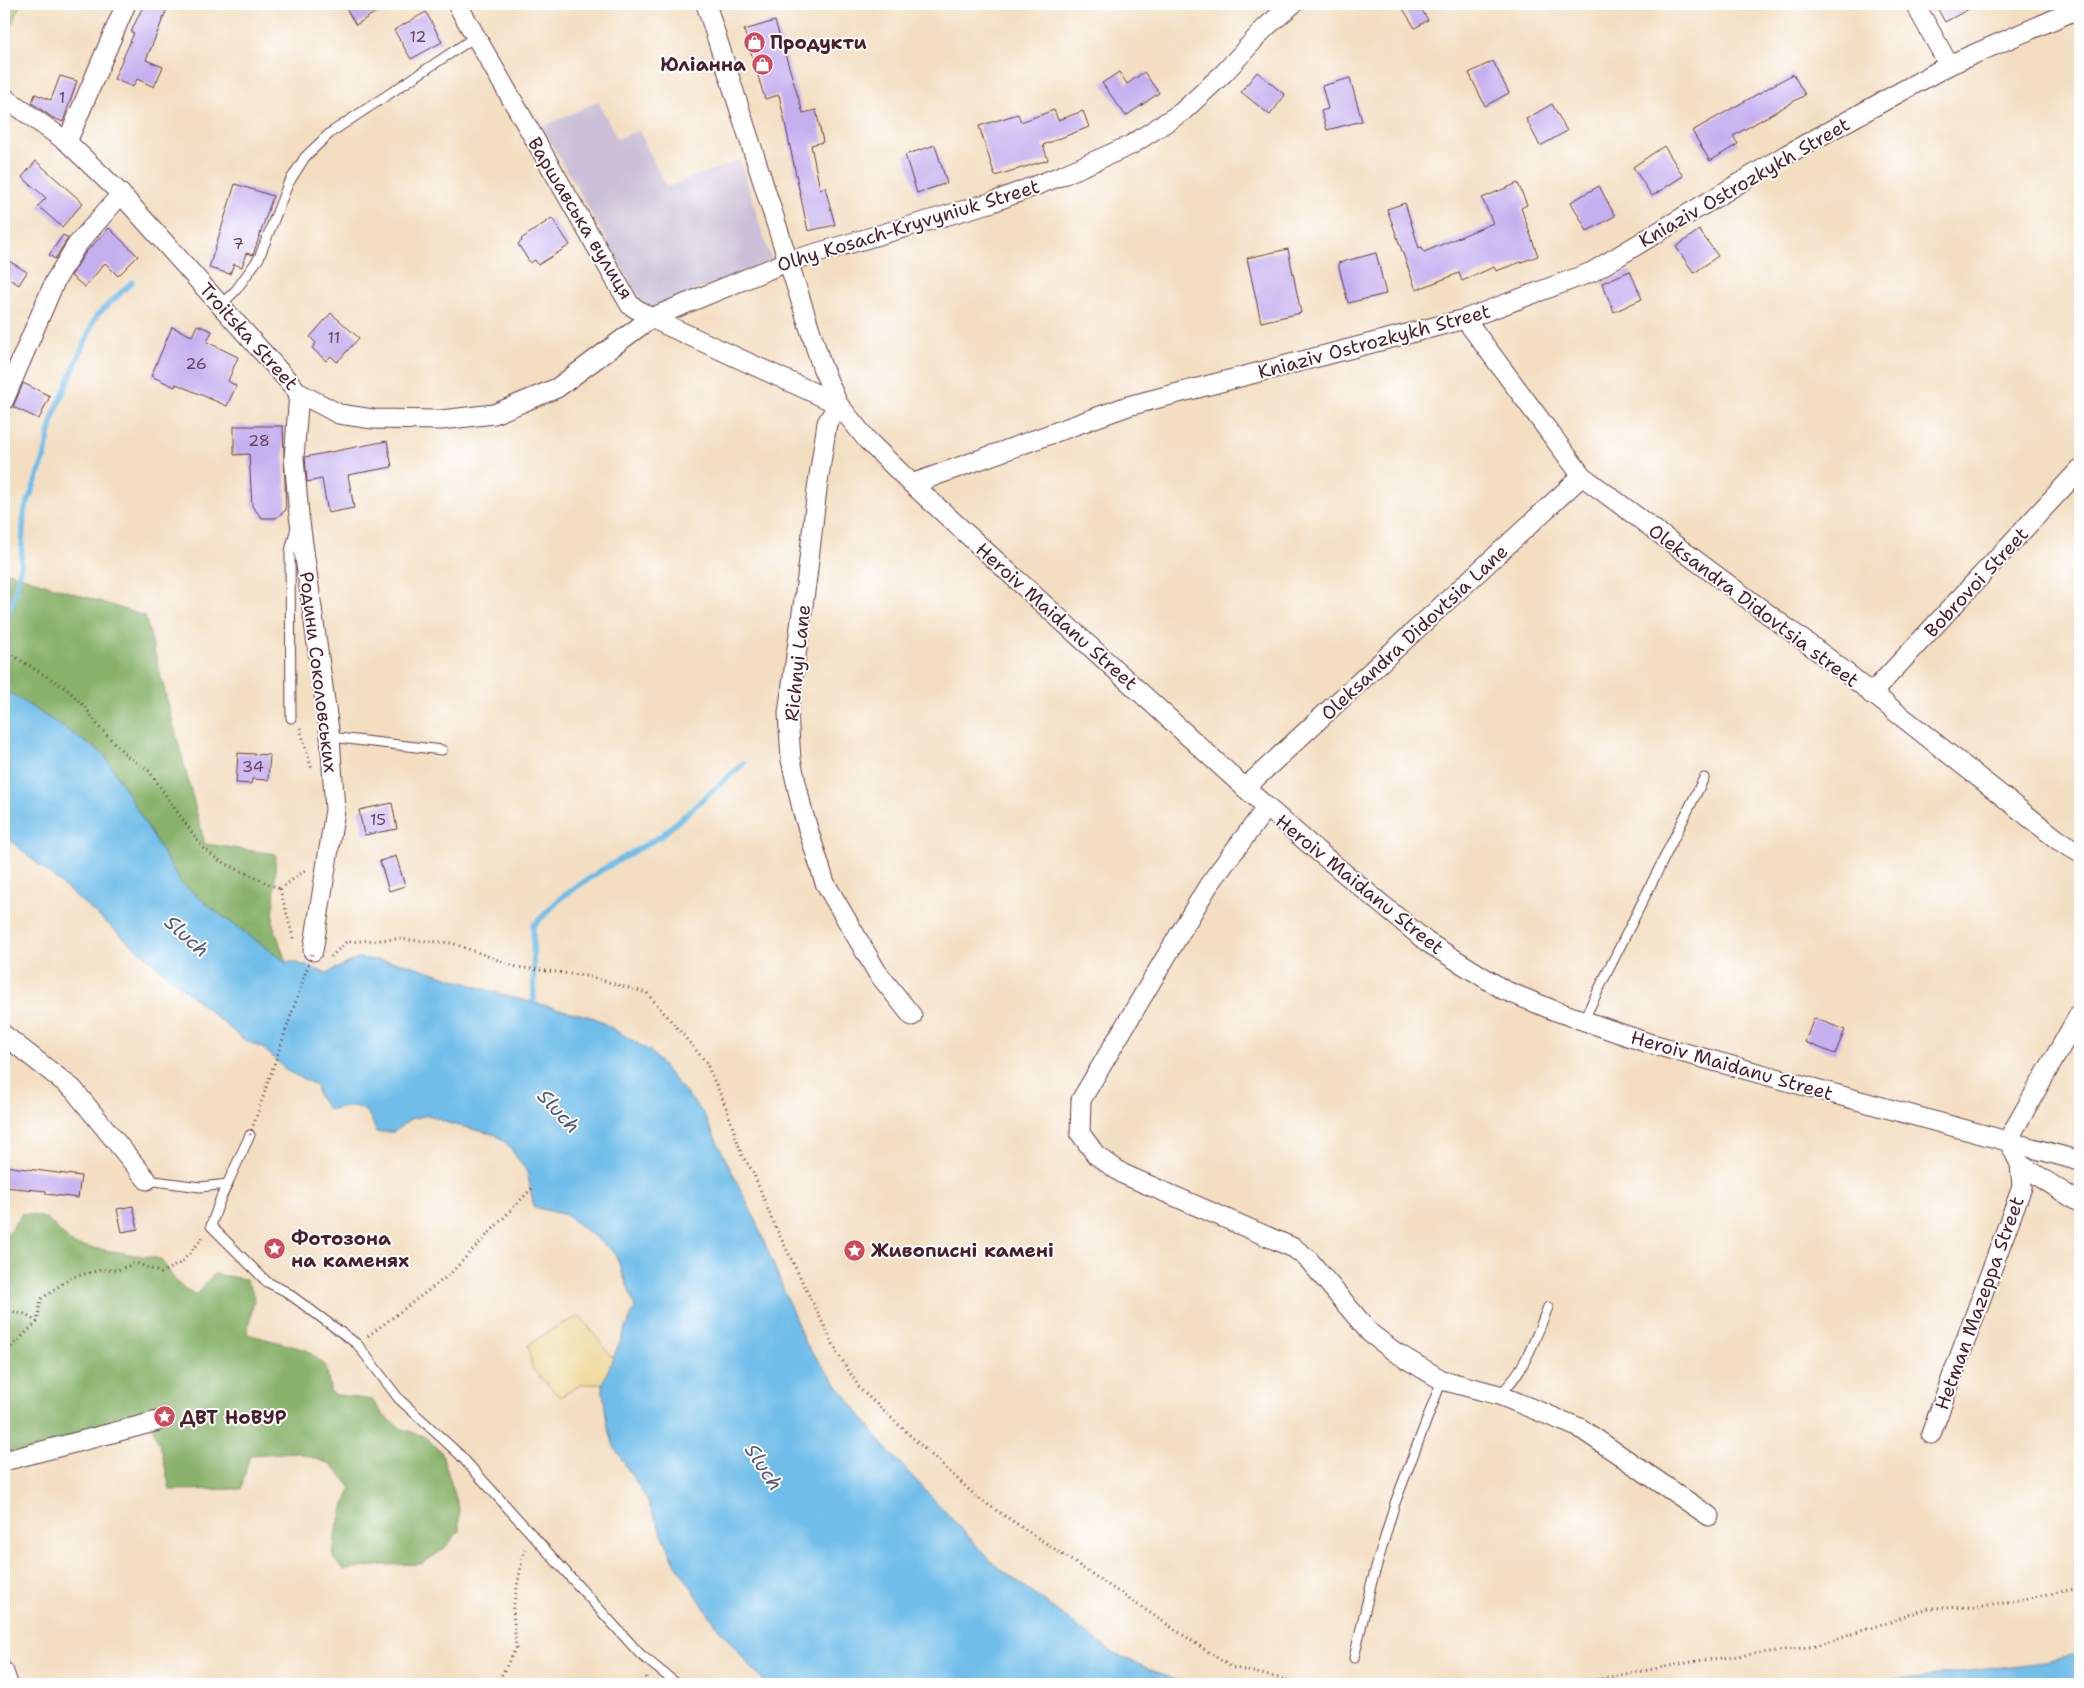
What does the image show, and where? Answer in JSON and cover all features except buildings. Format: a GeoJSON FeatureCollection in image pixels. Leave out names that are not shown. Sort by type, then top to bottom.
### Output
{"type":"FeatureCollection","features":[{"type":"Feature","properties":{"kind":"street"},"geometry":{"type":"LineString","coordinates":[[67,142],[126,4]]}},
{"type":"Feature","properties":{"kind":"street","name":"Варшавська вулиця"},"geometry":{"type":"LineString","coordinates":[[457,4],[630,305],[651,318],[838,404]]}},
{"type":"Feature","properties":{"kind":"street","name":"Heroiv Maidanu Street"},"geometry":{"type":"LineString","coordinates":[[706,4],[822,366],[838,404],[868,441],[912,484],[1245,788],[1427,942],[1504,990],[1583,1021],[1648,1043],[2080,1161]]}},
{"type":"Feature","properties":{"kind":"street","name":"Olhy Kosach-Kryvyniuk Street"},"geometry":{"type":"LineString","coordinates":[[651,318],[789,261],[993,202],[1063,175],[1131,145],[1182,112],[1224,73],[1266,27],[1293,4]]}},
{"type":"Feature","properties":{"kind":"street"},"geometry":{"type":"LineString","coordinates":[[1915,4],[1949,65]]}},
{"type":"Feature","properties":{"kind":"street","name":"Kniaziv Ostrozkykh Street"},"geometry":{"type":"LineString","coordinates":[[912,484],[1128,406],[1465,319],[1592,272],[1786,155],[1949,65],[2080,8]]}},
{"type":"Feature","properties":{"kind":"street","name":"Troitska Street"},"geometry":{"type":"LineString","coordinates":[[4,97],[67,142],[121,194],[299,393],[339,414],[373,419],[441,420],[494,414],[557,388],[651,318]]}},
{"type":"Feature","properties":{"kind":"street"},"geometry":{"type":"LineString","coordinates":[[4,400],[55,282],[76,246],[121,194]]}},
{"type":"Feature","properties":{"kind":"street","name":"Oleksandra Didovtsia street"},"geometry":{"type":"LineString","coordinates":[[1465,319],[1582,476],[1830,660],[2058,840],[2080,853]]}},
{"type":"Feature","properties":{"kind":"street","name":"Родини Соколовських"},"geometry":{"type":"LineString","coordinates":[[299,393],[294,458],[299,515],[330,737],[335,810],[313,955]]}},
{"type":"Feature","properties":{"kind":"street","name":"Richnyi Lane"},"geometry":{"type":"LineString","coordinates":[[838,404],[827,423],[816,489],[807,578],[788,713],[791,760],[803,813],[824,882],[877,972],[912,1016]]}},
{"type":"Feature","properties":{"kind":"street","name":"Bobrovoi Street"},"geometry":{"type":"LineString","coordinates":[[1871,694],[2080,469]]}},
{"type":"Feature","properties":{"kind":"street","name":"Oleksandra Didovtsia Lane"},"geometry":{"type":"LineString","coordinates":[[1245,788],[1582,476]]}},
{"type":"Feature","properties":{"kind":"street"},"geometry":{"type":"LineString","coordinates":[[1267,807],[1208,886],[1081,1100],[1080,1133],[1096,1155],[1123,1174],[1294,1248],[1308,1259],[1370,1333],[1394,1352],[1442,1380],[1499,1395],[1580,1428],[1709,1516]]}},
{"type":"Feature","properties":{"kind":"street"},"geometry":{"type":"LineString","coordinates":[[2008,1140],[2080,1013]]}},
{"type":"Feature","properties":{"kind":"street"},"geometry":{"type":"LineString","coordinates":[[4,1035],[73,1088],[147,1180]]}},
{"type":"Feature","properties":{"kind":"street","name":"Hetman Mazeppa Street"},"geometry":{"type":"LineString","coordinates":[[1931,1434],[2022,1187],[2020,1164],[2008,1140]]}},
{"type":"Feature","properties":{"kind":"street"},"geometry":{"type":"LineString","coordinates":[[2020,1164],[2080,1203]]}},
{"type":"Feature","properties":{"kind":"street"},"geometry":{"type":"LineString","coordinates":[[4,1461],[158,1421]]}},
{"type":"Feature","properties":{"kind":"street"},"geometry":{"type":"LineString","coordinates":[[4,1672],[8,1684]]}},
{"type":"Feature","properties":{"kind":"lane"},"geometry":{"type":"LineString","coordinates":[[222,305],[236,290],[259,258],[288,184],[305,157],[330,133],[475,37]]}},
{"type":"Feature","properties":{"kind":"lane"},"geometry":{"type":"LineString","coordinates":[[291,718],[290,551],[299,515]]}},
{"type":"Feature","properties":{"kind":"lane"},"geometry":{"type":"LineString","coordinates":[[330,737],[442,750]]}},
{"type":"Feature","properties":{"kind":"lane"},"geometry":{"type":"LineString","coordinates":[[1583,1021],[1704,778]]}},
{"type":"Feature","properties":{"kind":"lane"},"geometry":{"type":"LineString","coordinates":[[250,1135],[211,1226],[267,1282],[285,1291],[357,1344],[399,1399],[459,1454],[640,1654],[677,1684]]}},
{"type":"Feature","properties":{"kind":"lane"},"geometry":{"type":"LineString","coordinates":[[147,1180],[200,1187],[228,1184]]}},
{"type":"Feature","properties":{"kind":"lane"},"geometry":{"type":"LineString","coordinates":[[1499,1395],[1509,1386],[1528,1353],[1548,1307]]}},
{"type":"Feature","properties":{"kind":"lane"},"geometry":{"type":"LineString","coordinates":[[1354,1658],[1370,1585],[1395,1503],[1442,1380]]}},
{"type":"Feature","properties":{"kind":"path"},"geometry":{"type":"LineString","coordinates":[[4,650],[67,689],[85,707],[99,727],[128,757],[149,771],[202,847],[220,861],[280,889],[313,955],[250,1135]]}},
{"type":"Feature","properties":{"kind":"path"},"geometry":{"type":"LineString","coordinates":[[291,718],[299,726],[312,773]]}},
{"type":"Feature","properties":{"kind":"path"},"geometry":{"type":"LineString","coordinates":[[280,889],[302,870]]}},
{"type":"Feature","properties":{"kind":"path"},"geometry":{"type":"LineString","coordinates":[[313,955],[346,942],[396,939],[452,943],[517,967],[586,976],[647,993],[706,1062],[726,1107],[742,1155],[753,1172],[772,1220],[837,1352],[861,1390],[978,1498],[1231,1668],[1304,1684]]}},
{"type":"Feature","properties":{"kind":"path"},"geometry":{"type":"LineString","coordinates":[[357,1344],[449,1274],[534,1186]]}},
{"type":"Feature","properties":{"kind":"path"},"geometry":{"type":"LineString","coordinates":[[4,1354],[37,1322],[41,1299],[72,1277],[101,1270],[118,1270],[136,1263],[161,1273],[182,1262],[211,1226]]}},
{"type":"Feature","properties":{"kind":"path"},"geometry":{"type":"LineString","coordinates":[[4,1310],[24,1314],[37,1322]]}},
{"type":"Feature","properties":{"kind":"path"},"geometry":{"type":"LineString","coordinates":[[497,1684],[516,1648],[513,1608],[529,1531]]}},
{"type":"Feature","properties":{"kind":"path"},"geometry":{"type":"LineString","coordinates":[[1542,1684],[1582,1682],[1696,1661],[1817,1646],[1929,1608],[1984,1607],[2080,1588]]}},
{"type":"Feature","properties":{"kind":"shaded area"},"geometry":{"type":"Polygon","coordinates":[[[598,101],[617,139],[639,130],[666,187],[740,160],[771,260],[647,311],[542,127],[598,101]]]}},
{"type":"Feature","properties":{"kind":"green space"},"geometry":{"type":"Polygon","coordinates":[[[4,4],[20,4],[4,46],[4,4]]]}},
{"type":"Feature","properties":{"kind":"green space"},"geometry":{"type":"Polygon","coordinates":[[[4,571],[145,616],[205,844],[276,854],[273,924],[286,962],[215,911],[180,882],[104,754],[4,689],[4,571]]]}},
{"type":"Feature","properties":{"kind":"green space"},"geometry":{"type":"Polygon","coordinates":[[[22,1213],[46,1218],[74,1245],[161,1259],[177,1283],[195,1295],[214,1274],[245,1279],[255,1296],[247,1334],[307,1350],[326,1366],[331,1394],[372,1400],[384,1416],[402,1429],[424,1436],[441,1451],[459,1508],[459,1531],[443,1550],[421,1564],[384,1565],[344,1570],[333,1558],[336,1530],[351,1488],[331,1464],[296,1452],[250,1455],[241,1489],[170,1490],[162,1452],[147,1413],[4,1458],[4,1239],[22,1213]]]}},
{"type":"Feature","properties":{"kind":"sand"},"geometry":{"type":"Polygon","coordinates":[[[580,1316],[614,1360],[602,1384],[582,1384],[560,1397],[533,1370],[528,1345],[559,1325],[580,1316]]]}},
{"type":"Feature","properties":{"kind":"water","name":"Sluch"},"geometry":{"type":"Polygon","coordinates":[[[4,689],[104,754],[180,882],[215,911],[286,962],[295,962],[327,973],[358,958],[404,963],[503,995],[595,1018],[650,1051],[703,1113],[755,1219],[805,1343],[885,1447],[994,1564],[1113,1653],[1184,1684],[766,1684],[718,1628],[675,1563],[646,1498],[614,1447],[607,1423],[602,1384],[635,1307],[615,1253],[566,1215],[534,1207],[527,1172],[508,1145],[496,1135],[448,1123],[429,1115],[410,1119],[394,1132],[376,1132],[369,1116],[360,1108],[346,1106],[329,1110],[318,1096],[316,1085],[287,1071],[264,1049],[241,1038],[4,835],[4,689]]]}},
{"type":"Feature","properties":{"kind":"water"},"geometry":{"type":"Polygon","coordinates":[[[2080,1654],[2080,1684],[1861,1684],[2045,1662],[2080,1654]]]}},
{"type":"Feature","properties":{"kind":"waterway"},"geometry":{"type":"LineString","coordinates":[[4,624],[15,594],[21,564],[24,512],[44,459],[53,417],[96,316],[132,282]]}},
{"type":"Feature","properties":{"kind":"waterway"},"geometry":{"type":"LineString","coordinates":[[534,1009],[533,926],[562,897],[600,871],[661,836],[744,763]]}},
{"type":"Feature","properties":{"kind":"place","name":"Продукти"},"geometry":{"type":"Point","coordinates":[754,42]}},
{"type":"Feature","properties":{"kind":"place","name":"Юліанна"},"geometry":{"type":"Point","coordinates":[762,64]}},
{"type":"Feature","properties":{"kind":"place","name":"Фотозона на каменях"},"geometry":{"type":"Point","coordinates":[275,1249]}},
{"type":"Feature","properties":{"kind":"place","name":"Живописні камені"},"geometry":{"type":"Point","coordinates":[855,1250]}},
{"type":"Feature","properties":{"kind":"place","name":"ДВТ НоВУР"},"geometry":{"type":"Point","coordinates":[164,1417]}}]}
